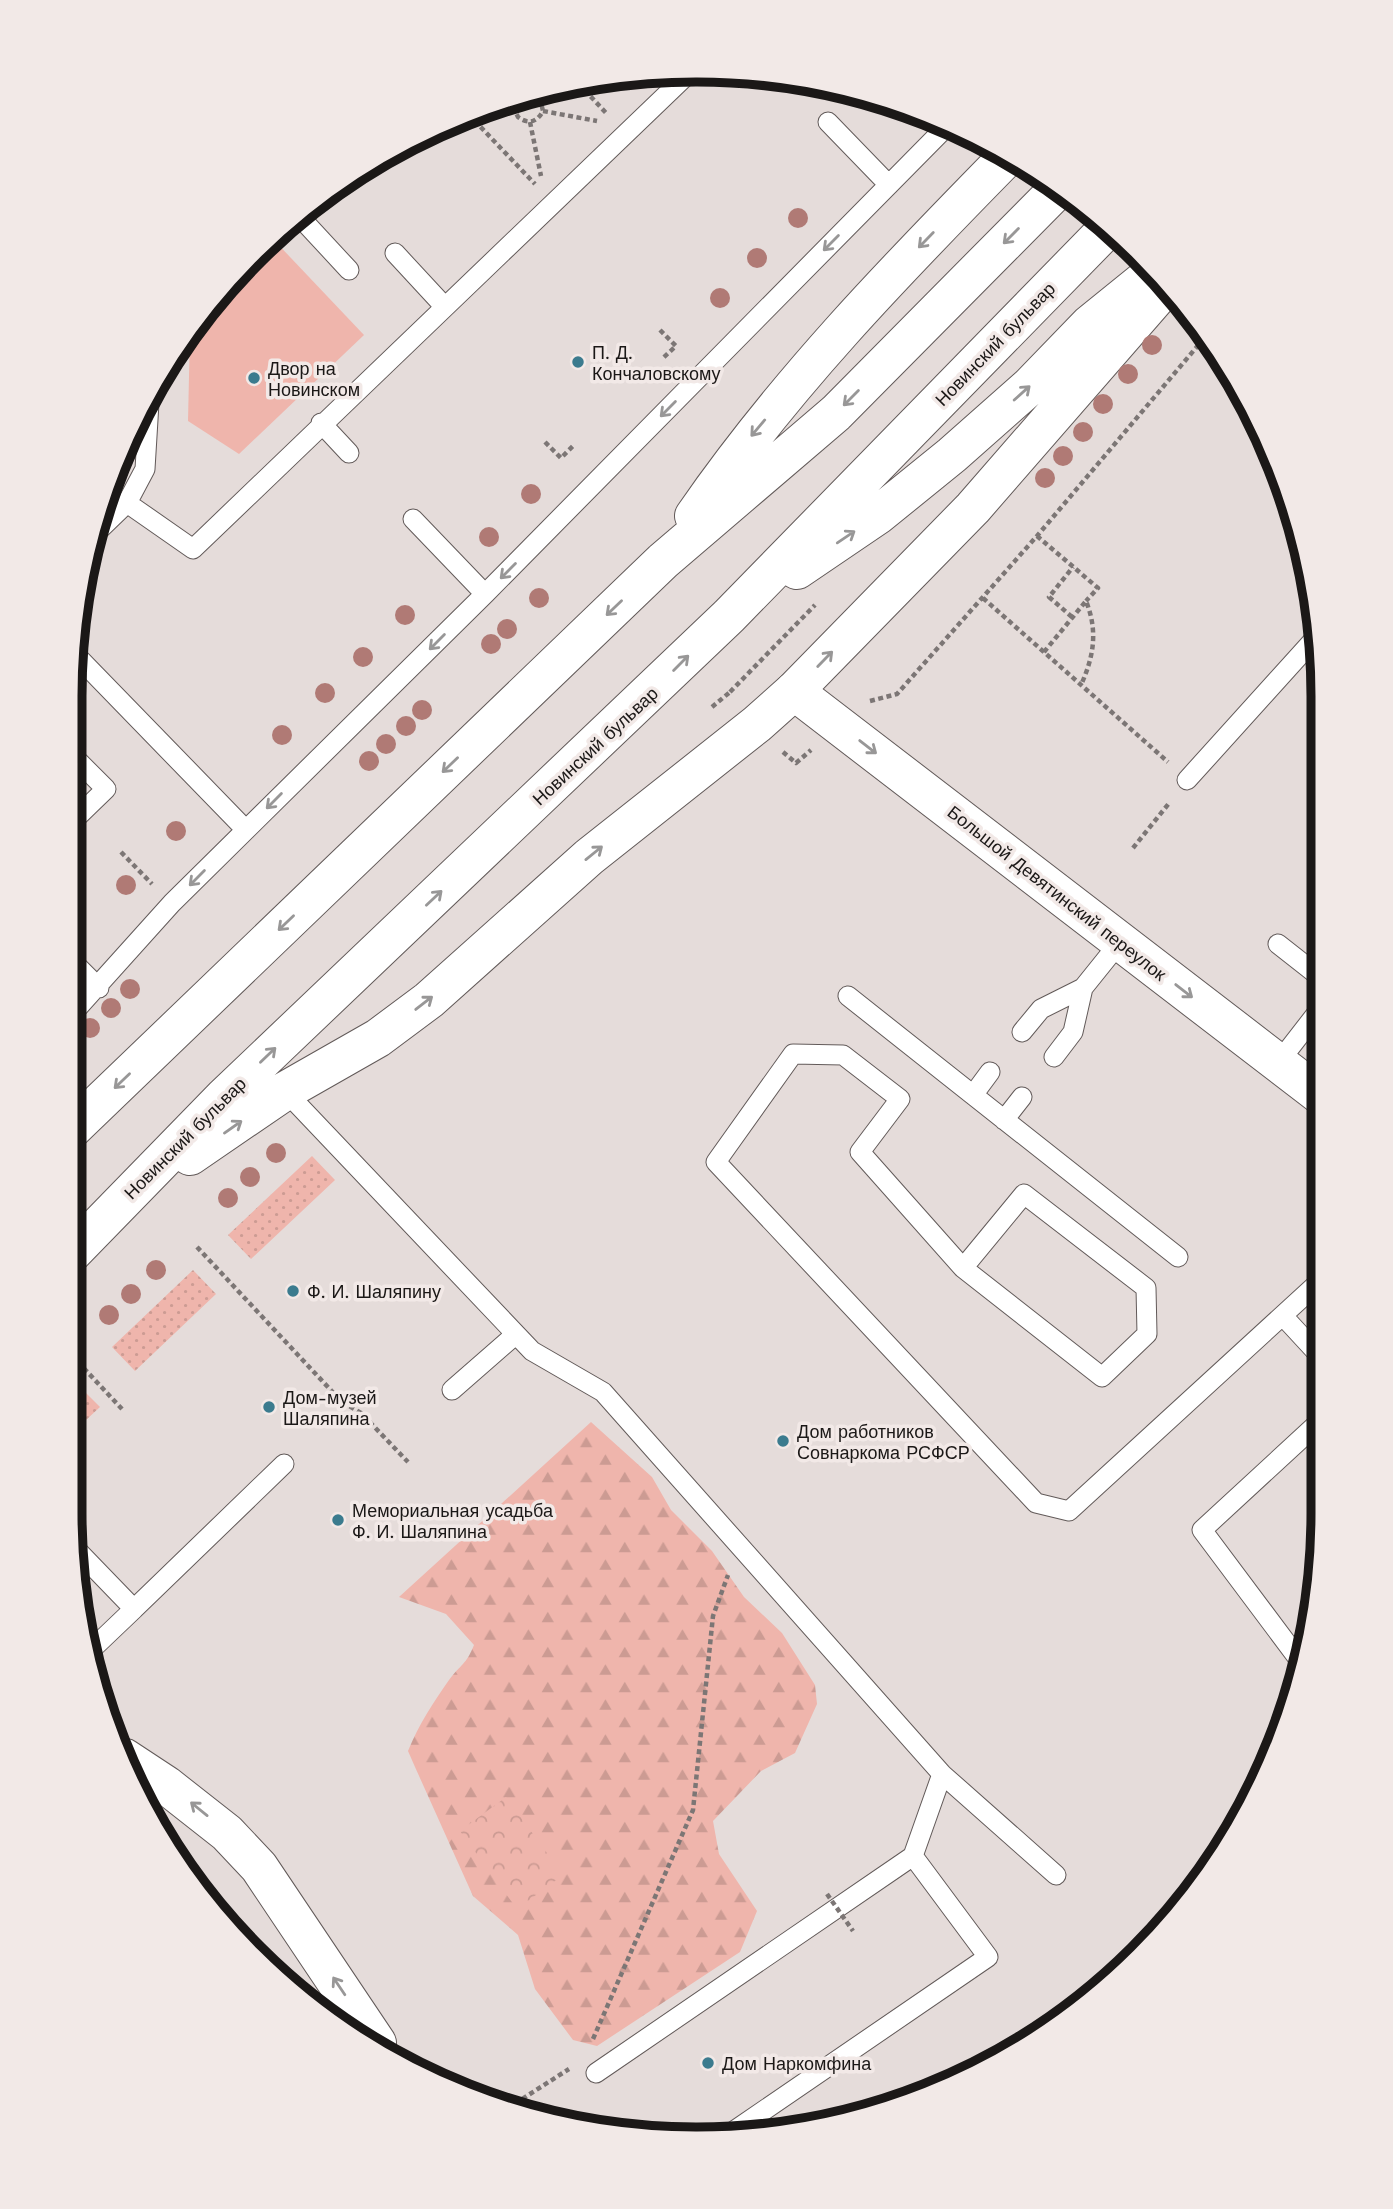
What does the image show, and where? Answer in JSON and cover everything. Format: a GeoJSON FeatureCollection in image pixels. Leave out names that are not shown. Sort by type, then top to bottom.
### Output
{"type":"FeatureCollection","features":[{"type":"Feature","properties":{"kind":"main road"},"geometry":{"type":"LineString","coordinates":[[663,561],[741,447],[865,303],[1001,163]]}},
{"type":"Feature","properties":{"kind":"main road"},"geometry":{"type":"LineString","coordinates":[[82,1119],[663,561],[836,413],[1051,196]]}},
{"type":"Feature","properties":{"kind":"main road","name":"Новинский бульвар"},"geometry":{"type":"LineString","coordinates":[[82,1243],[224,1097],[729,616],[1102,235]]}},
{"type":"Feature","properties":{"kind":"main road"},"geometry":{"type":"LineString","coordinates":[[729,616],[878,515],[1030,386],[1090,324],[1146,278]]}},
{"type":"Feature","properties":{"kind":"main road"},"geometry":{"type":"LineString","coordinates":[[117,1208],[285,1091],[378,1038],[429,1000],[589,856],[714,759],[794,691],[974,508],[1160,293]]}},
{"type":"Feature","properties":{"kind":"main road","name":"Большой Девятинский переулок"},"geometry":{"type":"LineString","coordinates":[[794,691],[1311,1089]]}},
{"type":"Feature","properties":{"kind":"main road"},"geometry":{"type":"LineString","coordinates":[[138,1766],[228,1833],[260,1867],[370,2032]]}},
{"type":"Feature","properties":{"kind":"lane"},"geometry":{"type":"LineString","coordinates":[[127,503],[193,549],[679,83]]}},
{"type":"Feature","properties":{"kind":"lane"},"geometry":{"type":"LineString","coordinates":[[828,122],[889,184]]}},
{"type":"Feature","properties":{"kind":"lane"},"geometry":{"type":"LineString","coordinates":[[82,1004],[163,912],[485,594],[940,133]]}},
{"type":"Feature","properties":{"kind":"lane"},"geometry":{"type":"LineString","coordinates":[[306,223],[349,270]]}},
{"type":"Feature","properties":{"kind":"lane"},"geometry":{"type":"LineString","coordinates":[[395,253],[444,306]]}},
{"type":"Feature","properties":{"kind":"lane"},"geometry":{"type":"LineString","coordinates":[[108,521],[127,503],[145,469],[148,421]]}},
{"type":"Feature","properties":{"kind":"lane"},"geometry":{"type":"LineString","coordinates":[[321,424],[349,453]]}},
{"type":"Feature","properties":{"kind":"lane"},"geometry":{"type":"LineString","coordinates":[[413,519],[485,594]]}},
{"type":"Feature","properties":{"kind":"lane"},"geometry":{"type":"LineString","coordinates":[[1187,780],[1308,646]]}},
{"type":"Feature","properties":{"kind":"lane"},"geometry":{"type":"LineString","coordinates":[[84,663],[246,830]]}},
{"type":"Feature","properties":{"kind":"lane"},"geometry":{"type":"LineString","coordinates":[[82,764],[106,789],[82,812]]}},
{"type":"Feature","properties":{"kind":"lane"},"geometry":{"type":"LineString","coordinates":[[1022,1032],[1041,1009],[1083,988],[1120,942]]}},
{"type":"Feature","properties":{"kind":"lane"},"geometry":{"type":"LineString","coordinates":[[1278,944],[1311,970]]}},
{"type":"Feature","properties":{"kind":"lane"},"geometry":{"type":"LineString","coordinates":[[82,971],[99,988]]}},
{"type":"Feature","properties":{"kind":"lane"},"geometry":{"type":"LineString","coordinates":[[1054,1057],[1073,1032],[1083,988]]}},
{"type":"Feature","properties":{"kind":"lane"},"geometry":{"type":"LineString","coordinates":[[848,996],[1178,1257]]}},
{"type":"Feature","properties":{"kind":"lane"},"geometry":{"type":"LineString","coordinates":[[1278,1063],[1311,1021]]}},
{"type":"Feature","properties":{"kind":"lane"},"geometry":{"type":"LineString","coordinates":[[963,1268],[1024,1194],[1146,1288],[1147,1334],[1102,1377],[963,1268],[860,1152],[900,1099],[843,1055],[793,1054],[716,1162],[1036,1503],[1069,1511],[1311,1289]]}},
{"type":"Feature","properties":{"kind":"lane"},"geometry":{"type":"LineString","coordinates":[[973,1095],[990,1072]]}},
{"type":"Feature","properties":{"kind":"lane"},"geometry":{"type":"LineString","coordinates":[[285,1091],[515,1335],[532,1351],[603,1392],[942,1774],[1056,1875]]}},
{"type":"Feature","properties":{"kind":"lane"},"geometry":{"type":"LineString","coordinates":[[1004,1120],[1022,1097]]}},
{"type":"Feature","properties":{"kind":"lane"},"geometry":{"type":"LineString","coordinates":[[1283,1315],[1311,1346]]}},
{"type":"Feature","properties":{"kind":"lane"},"geometry":{"type":"LineString","coordinates":[[452,1390],[515,1335]]}},
{"type":"Feature","properties":{"kind":"lane"},"geometry":{"type":"LineString","coordinates":[[1294,1653],[1202,1530],[1311,1429]]}},
{"type":"Feature","properties":{"kind":"lane"},"geometry":{"type":"LineString","coordinates":[[97,1644],[284,1464]]}},
{"type":"Feature","properties":{"kind":"lane"},"geometry":{"type":"LineString","coordinates":[[84,1558],[134,1609]]}},
{"type":"Feature","properties":{"kind":"lane"},"geometry":{"type":"LineString","coordinates":[[596,2073],[913,1856],[942,1774]]}},
{"type":"Feature","properties":{"kind":"lane"},"geometry":{"type":"LineString","coordinates":[[743,2124],[988,1956],[913,1856]]}},
{"type":"Feature","properties":{"kind":"path"},"geometry":{"type":"LineString","coordinates":[[587,92],[607,114]]}},
{"type":"Feature","properties":{"kind":"path"},"geometry":{"type":"LineString","coordinates":[[515,110],[517,117],[530,122],[536,121],[543,111],[541,102]]}},
{"type":"Feature","properties":{"kind":"path"},"geometry":{"type":"LineString","coordinates":[[543,111],[599,121]]}},
{"type":"Feature","properties":{"kind":"path"},"geometry":{"type":"LineString","coordinates":[[530,122],[541,176]]}},
{"type":"Feature","properties":{"kind":"path"},"geometry":{"type":"LineString","coordinates":[[477,123],[552,203]]}},
{"type":"Feature","properties":{"kind":"path"},"geometry":{"type":"LineString","coordinates":[[660,330],[685,354]]}},
{"type":"Feature","properties":{"kind":"path"},"geometry":{"type":"LineString","coordinates":[[663,358],[676,345]]}},
{"type":"Feature","properties":{"kind":"path"},"geometry":{"type":"LineString","coordinates":[[867,702],[897,694],[1037,536],[1200,345]]}},
{"type":"Feature","properties":{"kind":"path"},"geometry":{"type":"LineString","coordinates":[[545,442],[567,464]]}},
{"type":"Feature","properties":{"kind":"path"},"geometry":{"type":"LineString","coordinates":[[561,458],[573,446]]}},
{"type":"Feature","properties":{"kind":"path"},"geometry":{"type":"LineString","coordinates":[[1037,536],[1098,588],[1044,652]]}},
{"type":"Feature","properties":{"kind":"path"},"geometry":{"type":"LineString","coordinates":[[1072,617],[1049,597],[1073,567]]}},
{"type":"Feature","properties":{"kind":"path"},"geometry":{"type":"LineString","coordinates":[[983,598],[1187,780],[1133,848]]}},
{"type":"Feature","properties":{"kind":"path"},"geometry":{"type":"LineString","coordinates":[[1081,685],[1093,649],[1094,621],[1086,601]]}},
{"type":"Feature","properties":{"kind":"path"},"geometry":{"type":"LineString","coordinates":[[730,692],[816,604]]}},
{"type":"Feature","properties":{"kind":"path"},"geometry":{"type":"LineString","coordinates":[[776,745],[796,763],[817,745]]}},
{"type":"Feature","properties":{"kind":"path"},"geometry":{"type":"LineString","coordinates":[[121,852],[158,889]]}},
{"type":"Feature","properties":{"kind":"path"},"geometry":{"type":"LineString","coordinates":[[197,1247],[341,1401],[361,1413],[408,1462]]}},
{"type":"Feature","properties":{"kind":"path"},"geometry":{"type":"LineString","coordinates":[[82,1366],[122,1409]]}},
{"type":"Feature","properties":{"kind":"path"},"geometry":{"type":"LineString","coordinates":[[591,2046],[693,1810],[713,1616],[739,1545]]}},
{"type":"Feature","properties":{"kind":"path"},"geometry":{"type":"LineString","coordinates":[[827,1894],[853,1931]]}},
{"type":"Feature","properties":{"kind":"path"},"geometry":{"type":"LineString","coordinates":[[520,2100],[574,2065]]}},
{"type":"Feature","properties":{"kind":"green space","name":"Двор на Новинском"},"geometry":{"type":"Polygon","coordinates":[[[279,246],[364,335],[239,454],[188,421],[190,350],[235,291],[279,246]]]}},
{"type":"Feature","properties":{"kind":"green space"},"geometry":{"type":"Polygon","coordinates":[[[312,1156],[335,1180],[251,1259],[228,1235],[312,1156]]]}},
{"type":"Feature","properties":{"kind":"green space"},"geometry":{"type":"Polygon","coordinates":[[[193,1270],[216,1294],[135,1371],[112,1347],[193,1270]]]}},
{"type":"Feature","properties":{"kind":"green space"},"geometry":{"type":"Polygon","coordinates":[[[82,1389],[100,1407],[82,1424],[82,1389]]]}},
{"type":"Feature","properties":{"kind":"green space"},"geometry":{"type":"Polygon","coordinates":[[[591,1422],[652,1477],[671,1510],[712,1551],[744,1597],[782,1633],[815,1685],[817,1704],[795,1753],[761,1771],[713,1821],[719,1854],[757,1911],[740,1952],[597,2046],[573,2040],[535,1989],[518,1935],[473,1896],[415,1767],[408,1751],[417,1732],[437,1697],[466,1661],[474,1645],[446,1614],[399,1597],[591,1422]]]}},
{"type":"Feature","properties":{"kind":"green space"},"geometry":{"type":"Polygon","coordinates":[[[506,1797],[563,1875],[517,1909],[460,1831],[506,1797]]]}},
{"type":"Feature","properties":{"kind":"place","name":"П. Д. Кончаловскому"},"geometry":{"type":"Point","coordinates":[578,362]}},
{"type":"Feature","properties":{"kind":"place","name":"Двор на Новинском"},"geometry":{"type":"Point","coordinates":[254,378]}},
{"type":"Feature","properties":{"kind":"place","name":"Ф. И. Шаляпину"},"geometry":{"type":"Point","coordinates":[293,1291]}},
{"type":"Feature","properties":{"kind":"place","name":"Дом-музей Шаляпина"},"geometry":{"type":"Point","coordinates":[269,1407]}},
{"type":"Feature","properties":{"kind":"place","name":"Дом работников Совнаркома РСФСР"},"geometry":{"type":"Point","coordinates":[783,1441]}},
{"type":"Feature","properties":{"kind":"place","name":"Мемориальная усадьба Ф. И. Шаляпина"},"geometry":{"type":"Point","coordinates":[338,1520]}},
{"type":"Feature","properties":{"kind":"place","name":"Дом Наркомфина"},"geometry":{"type":"Point","coordinates":[708,2063]}}]}
